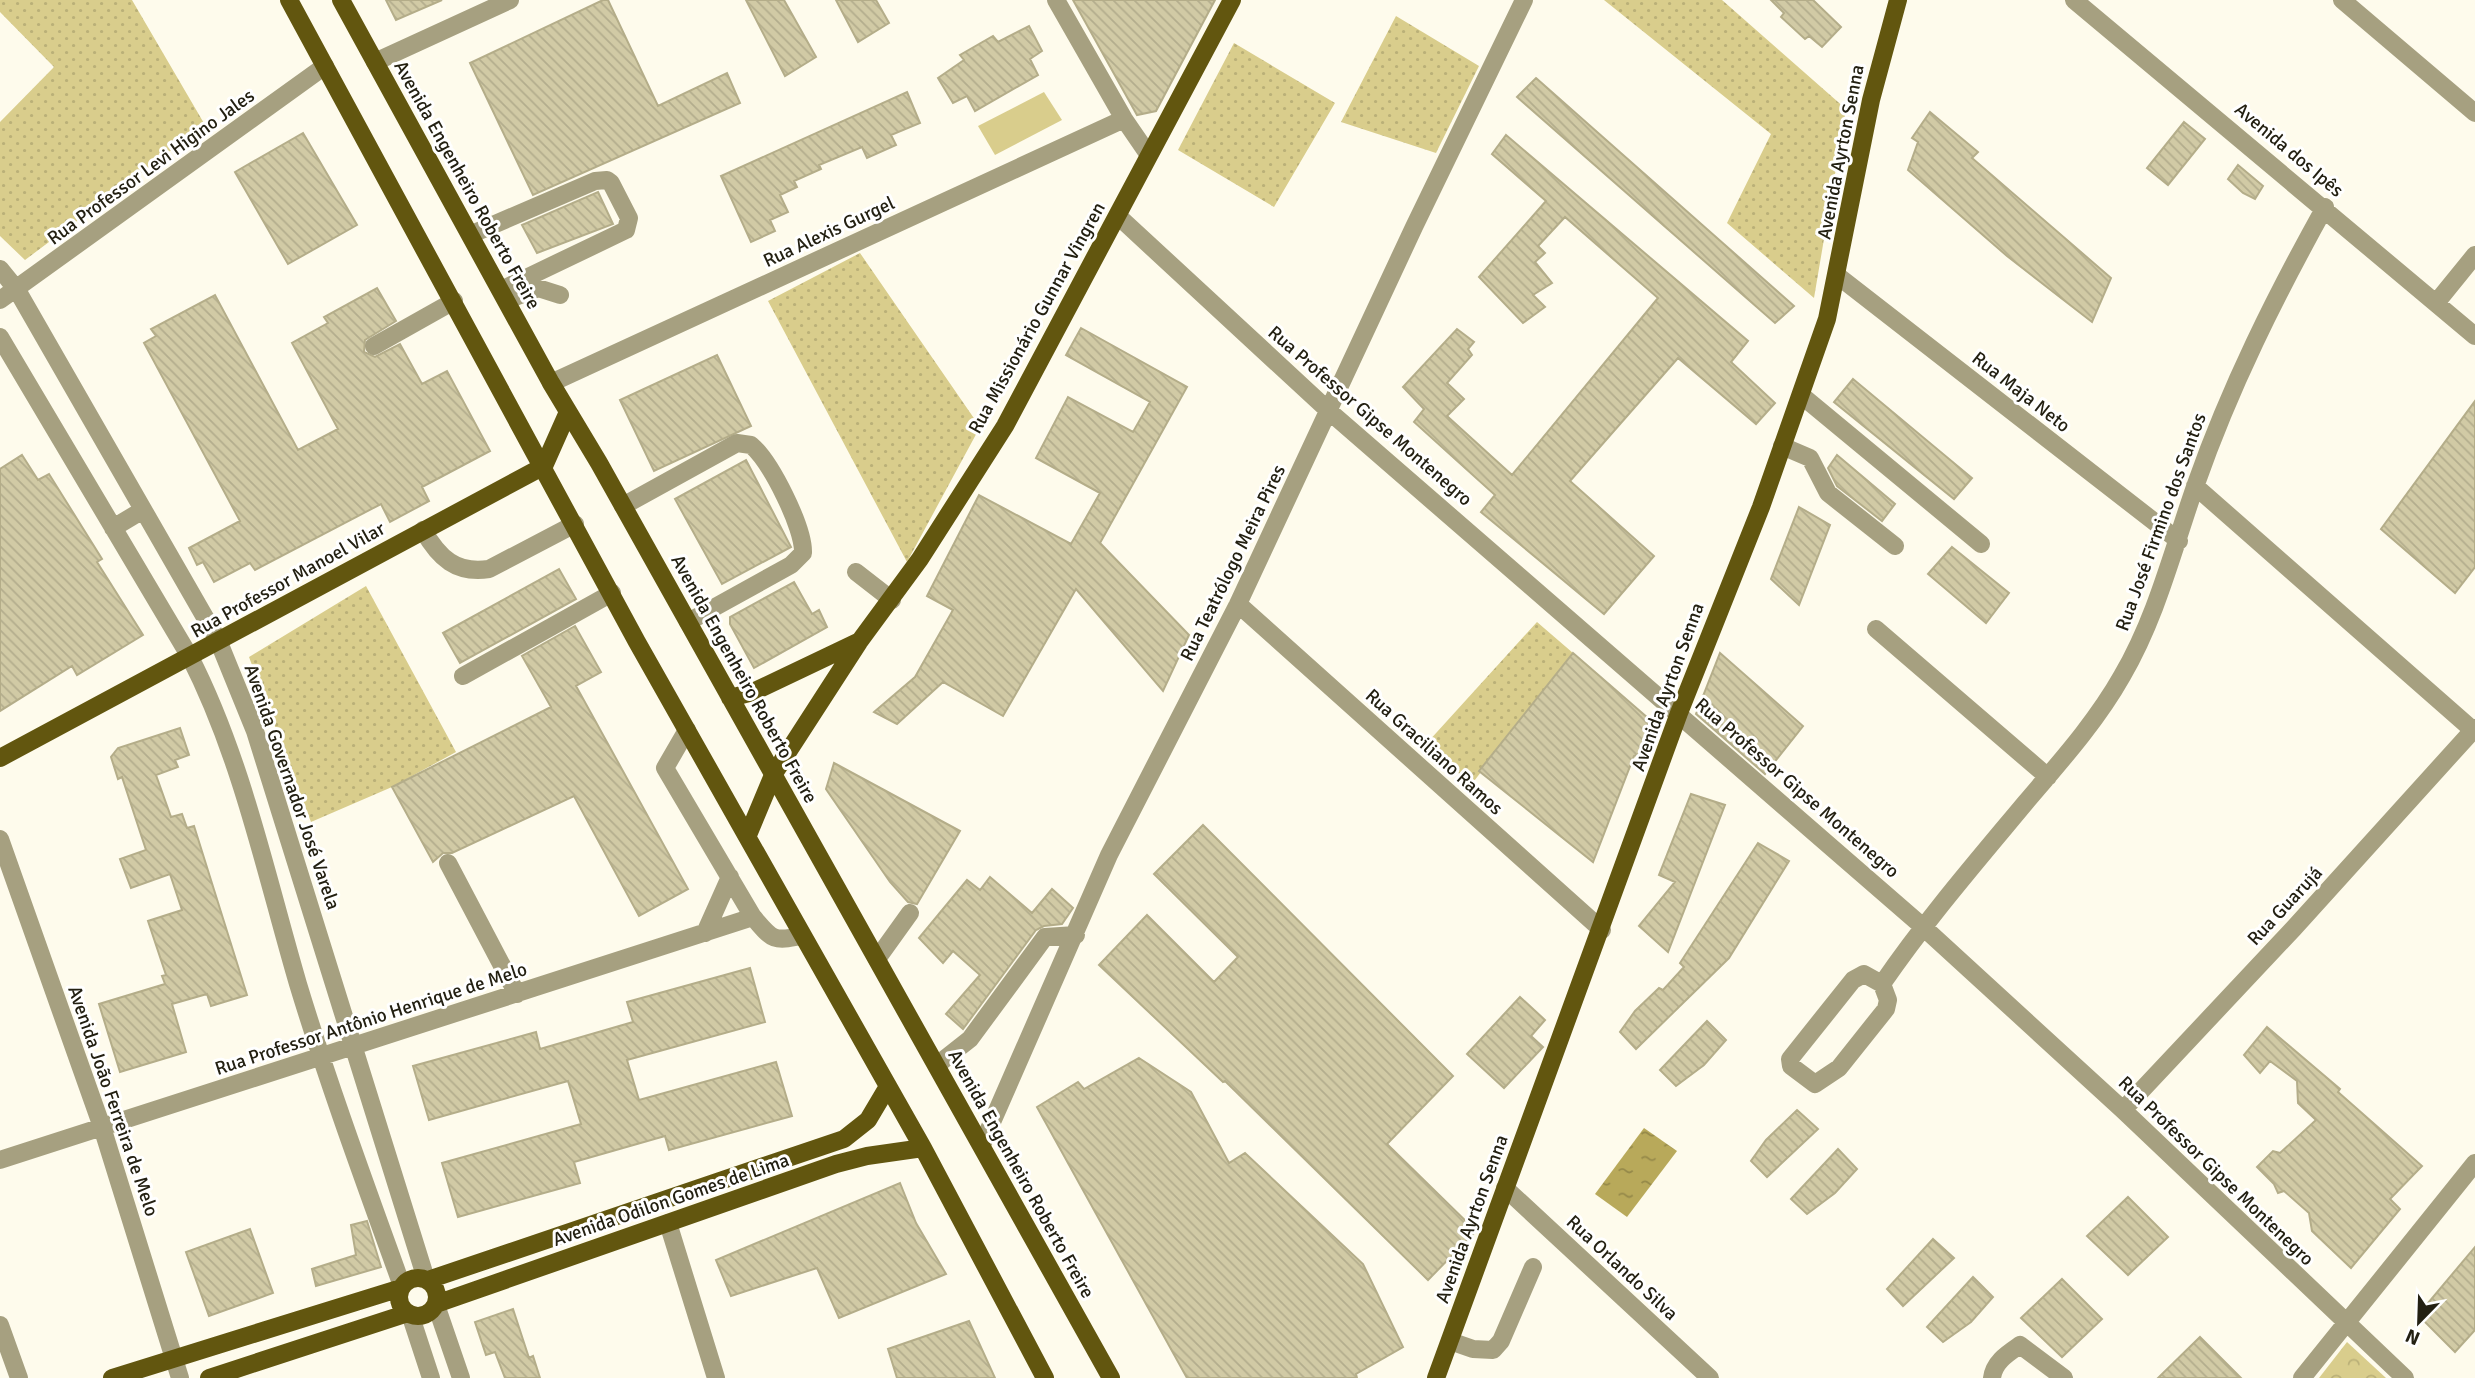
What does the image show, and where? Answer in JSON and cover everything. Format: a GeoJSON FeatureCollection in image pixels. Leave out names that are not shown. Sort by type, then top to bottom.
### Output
{"type":"FeatureCollection","features":[{"type":"Feature","properties":{"kind":"main road"},"geometry":{"type":"LineString","coordinates":[[289,0],[687,730],[923,1149],[1045,1378]]}},
{"type":"Feature","properties":{"kind":"main road","name":"Rua Missionário Gunnar Vingren"},"geometry":{"type":"LineString","coordinates":[[748,835],[773,775],[859,642],[892,600],[1005,426],[1232,0]]}},
{"type":"Feature","properties":{"kind":"main road","name":"Avenida Ayrton Senna"},"geometry":{"type":"LineString","coordinates":[[1437,1378],[1504,1188],[1602,930],[1679,713],[1801,395],[1827,319],[1838,276],[1871,100],[1898,0]]}},
{"type":"Feature","properties":{"kind":"main road","name":"Avenida Engenheiro Roberto Freire"},"geometry":{"type":"LineString","coordinates":[[347,4],[375,62],[472,234],[551,383],[623,506],[1111,1378]]}},
{"type":"Feature","properties":{"kind":"main road"},"geometry":{"type":"LineString","coordinates":[[544,466],[568,412]]}},
{"type":"Feature","properties":{"kind":"main road","name":"Rua Professor Manoel Vilar"},"geometry":{"type":"LineString","coordinates":[[0,758],[544,466]]}},
{"type":"Feature","properties":{"kind":"main road","name":"Rua Missionário Gunnar Vingren"},"geometry":{"type":"LineString","coordinates":[[730,698],[753,692],[859,642]]}},
{"type":"Feature","properties":{"kind":"main road","name":"Avenida Odilon Gomes de Lima"},"geometry":{"type":"LineString","coordinates":[[427,1279],[844,1139],[868,1121],[887,1088]]}},
{"type":"Feature","properties":{"kind":"main road","name":"Avenida Odilon Gomes de Lima"},"geometry":{"type":"LineString","coordinates":[[436,1305],[836,1164],[867,1156],[923,1149]]}},
{"type":"Feature","properties":{"kind":"main road"},"geometry":{"type":"LineString","coordinates":[[112,1378],[401,1287],[412,1278],[427,1279],[437,1290],[436,1305],[425,1315],[409,1314],[209,1378]]}},
{"type":"Feature","properties":{"kind":"main road"},"geometry":{"type":"LineString","coordinates":[[401,1287],[400,1302],[409,1314]]}},
{"type":"Feature","properties":{"kind":"street"},"geometry":{"type":"LineString","coordinates":[[375,62],[510,0]]}},
{"type":"Feature","properties":{"kind":"street"},"geometry":{"type":"LineString","coordinates":[[1056,0],[1124,119],[1148,154]]}},
{"type":"Feature","properties":{"kind":"street","name":"Rua Teatrólogo Meira Pires"},"geometry":{"type":"LineString","coordinates":[[982,1145],[1109,855],[1238,604],[1414,227],[1524,0]]}},
{"type":"Feature","properties":{"kind":"street","name":"Avenida dos Ipês"},"geometry":{"type":"LineString","coordinates":[[2074,0],[2325,207],[2475,336]]}},
{"type":"Feature","properties":{"kind":"street"},"geometry":{"type":"LineString","coordinates":[[2342,0],[2475,113]]}},
{"type":"Feature","properties":{"kind":"street","name":"Rua Professor Levi Higino Jales"},"geometry":{"type":"LineString","coordinates":[[0,300],[325,66]]}},
{"type":"Feature","properties":{"kind":"street","name":"Rua Alexis Gurgel"},"geometry":{"type":"LineString","coordinates":[[551,383],[1124,119]]}},
{"type":"Feature","properties":{"kind":"street"},"geometry":{"type":"LineString","coordinates":[[472,234],[595,181],[607,180],[611,183],[629,218],[626,230],[504,295]]}},
{"type":"Feature","properties":{"kind":"street","name":"Rua José Firmino dos Santos"},"geometry":{"type":"LineString","coordinates":[[1882,984],[1922,926],[2048,777],[2100,712],[2123,676],[2142,638],[2179,541],[2195,486],[2239,372],[2275,296],[2325,207]]}},
{"type":"Feature","properties":{"kind":"street","name":"Rua Professor Gipse Montenegro"},"geometry":{"type":"LineString","coordinates":[[1118,216],[1329,412],[1601,634],[1679,713],[1922,926],[2123,1110],[2405,1378]]}},
{"type":"Feature","properties":{"kind":"street"},"geometry":{"type":"LineString","coordinates":[[2436,303],[2475,255]]}},
{"type":"Feature","properties":{"kind":"street","name":"Avenida Governador José Varela"},"geometry":{"type":"LineString","coordinates":[[0,269],[17,290],[218,640],[258,740],[427,1279]]}},
{"type":"Feature","properties":{"kind":"street","name":"Rua Maja Neto"},"geometry":{"type":"LineString","coordinates":[[1838,276],[2179,541]]}},
{"type":"Feature","properties":{"kind":"street"},"geometry":{"type":"LineString","coordinates":[[504,295],[538,288],[560,295]]}},
{"type":"Feature","properties":{"kind":"street"},"geometry":{"type":"LineString","coordinates":[[374,346],[454,301]]}},
{"type":"Feature","properties":{"kind":"street"},"geometry":{"type":"LineString","coordinates":[[0,337],[190,657],[210,697],[229,750],[321,1058],[401,1287]]}},
{"type":"Feature","properties":{"kind":"street"},"geometry":{"type":"LineString","coordinates":[[1801,395],[1981,544]]}},
{"type":"Feature","properties":{"kind":"street"},"geometry":{"type":"LineString","coordinates":[[623,506],[737,443],[751,445],[764,460],[803,537],[803,554],[791,565],[688,622]]}},
{"type":"Feature","properties":{"kind":"street"},"geometry":{"type":"LineString","coordinates":[[1782,446],[1810,458],[1828,493],[1895,546]]}},
{"type":"Feature","properties":{"kind":"street"},"geometry":{"type":"LineString","coordinates":[[2195,486],[2474,730]]}},
{"type":"Feature","properties":{"kind":"street"},"geometry":{"type":"LineString","coordinates":[[113,528],[143,510]]}},
{"type":"Feature","properties":{"kind":"street"},"geometry":{"type":"LineString","coordinates":[[423,530],[444,560],[458,568],[474,571],[489,569],[575,524]]}},
{"type":"Feature","properties":{"kind":"street"},"geometry":{"type":"LineString","coordinates":[[856,572],[892,600]]}},
{"type":"Feature","properties":{"kind":"street"},"geometry":{"type":"LineString","coordinates":[[463,676],[612,593]]}},
{"type":"Feature","properties":{"kind":"street","name":"Rua Graciliano Ramos"},"geometry":{"type":"LineString","coordinates":[[1238,604],[1602,930]]}},
{"type":"Feature","properties":{"kind":"street"},"geometry":{"type":"LineString","coordinates":[[1876,629],[2048,777]]}},
{"type":"Feature","properties":{"kind":"street"},"geometry":{"type":"LineString","coordinates":[[687,730],[665,768],[753,917],[769,937],[778,941],[801,936]]}},
{"type":"Feature","properties":{"kind":"street","name":"Rua Guarujá"},"geometry":{"type":"LineString","coordinates":[[2123,1110],[2294,928],[2474,730]]}},
{"type":"Feature","properties":{"kind":"street"},"geometry":{"type":"LineString","coordinates":[[229,750],[258,740]]}},
{"type":"Feature","properties":{"kind":"street","name":"Avenida João Ferreira de Melo"},"geometry":{"type":"LineString","coordinates":[[0,839],[102,1127],[180,1378]]}},
{"type":"Feature","properties":{"kind":"street"},"geometry":{"type":"LineString","coordinates":[[448,863],[517,994]]}},
{"type":"Feature","properties":{"kind":"street"},"geometry":{"type":"LineString","coordinates":[[705,933],[730,877]]}},
{"type":"Feature","properties":{"kind":"street"},"geometry":{"type":"LineString","coordinates":[[877,959],[910,912]]}},
{"type":"Feature","properties":{"kind":"street","name":"Rua Professor Antônio Henrique de Melo"},"geometry":{"type":"LineString","coordinates":[[0,1160],[753,917]]}},
{"type":"Feature","properties":{"kind":"street"},"geometry":{"type":"LineString","coordinates":[[937,1065],[970,1039],[1005,995],[1045,937],[1076,935]]}},
{"type":"Feature","properties":{"kind":"street"},"geometry":{"type":"LineString","coordinates":[[1864,974],[1882,984],[1888,1000],[1886,1009],[1839,1068],[1815,1084],[1791,1066],[1790,1059],[1853,980],[1864,974]]}},
{"type":"Feature","properties":{"kind":"street"},"geometry":{"type":"LineString","coordinates":[[2302,1378],[2344,1322],[2475,1163]]}},
{"type":"Feature","properties":{"kind":"street","name":"Rua Orlando Silva"},"geometry":{"type":"LineString","coordinates":[[1504,1188],[1710,1378]]}},
{"type":"Feature","properties":{"kind":"street"},"geometry":{"type":"LineString","coordinates":[[668,1223],[716,1378]]}},
{"type":"Feature","properties":{"kind":"street"},"geometry":{"type":"LineString","coordinates":[[1450,1341],[1473,1349],[1493,1350],[1501,1341],[1533,1267]]}},
{"type":"Feature","properties":{"kind":"street"},"geometry":{"type":"LineString","coordinates":[[436,1305],[461,1378]]}},
{"type":"Feature","properties":{"kind":"street"},"geometry":{"type":"LineString","coordinates":[[409,1314],[431,1378]]}},
{"type":"Feature","properties":{"kind":"street"},"geometry":{"type":"LineString","coordinates":[[0,1325],[19,1378]]}},
{"type":"Feature","properties":{"kind":"street"},"geometry":{"type":"LineString","coordinates":[[1992,1378],[1993,1369],[2005,1355],[2020,1345],[2064,1378]]}},
{"type":"Feature","properties":{"kind":"green space"},"geometry":{"type":"Polygon","coordinates":[[[0,0],[132,0],[205,125],[25,260],[0,236],[0,122],[54,67],[0,12],[0,0]]]}},
{"type":"Feature","properties":{"kind":"green space"},"geometry":{"type":"Polygon","coordinates":[[[1604,0],[1722,0],[1846,109],[1814,298],[1727,223],[1771,134],[1604,0]]]}},
{"type":"Feature","properties":{"kind":"green space"},"geometry":{"type":"Polygon","coordinates":[[[1396,16],[1479,66],[1436,153],[1341,122],[1396,16]]]}},
{"type":"Feature","properties":{"kind":"green space"},"geometry":{"type":"Polygon","coordinates":[[[1234,43],[1335,103],[1274,207],[1178,150],[1234,43]]]}},
{"type":"Feature","properties":{"kind":"green space"},"geometry":{"type":"Polygon","coordinates":[[[1044,92],[1062,120],[995,155],[978,126],[1044,92]]]}},
{"type":"Feature","properties":{"kind":"green space"},"geometry":{"type":"Polygon","coordinates":[[[860,253],[980,427],[907,562],[768,301],[860,253]]]}},
{"type":"Feature","properties":{"kind":"green space"},"geometry":{"type":"Polygon","coordinates":[[[366,586],[456,752],[392,787],[311,822],[249,657],[366,586]]]}},
{"type":"Feature","properties":{"kind":"green space"},"geometry":{"type":"Polygon","coordinates":[[[1537,622],[1573,653],[1471,785],[1427,743],[1537,622]]]}},
{"type":"Feature","properties":{"kind":"green space"},"geometry":{"type":"Polygon","coordinates":[[[2347,1342],[2386,1378],[2319,1378],[2347,1342]]]}},
{"type":"Feature","properties":{"kind":"water"},"geometry":{"type":"Polygon","coordinates":[[[1644,1128],[1677,1151],[1627,1217],[1595,1194],[1644,1128]]]}},
{"type":"Feature","properties":{"kind":"building"},"geometry":{"type":"Polygon","coordinates":[[[386,0],[442,0],[396,20],[386,0]]]}},
{"type":"Feature","properties":{"kind":"building"},"geometry":{"type":"Polygon","coordinates":[[[608,0],[658,106],[727,73],[740,103],[533,195],[470,63],[608,0]]]}},
{"type":"Feature","properties":{"kind":"building"},"geometry":{"type":"Polygon","coordinates":[[[746,0],[784,0],[816,57],[785,76],[746,0]]]}},
{"type":"Feature","properties":{"kind":"building"},"geometry":{"type":"Polygon","coordinates":[[[836,0],[876,0],[889,23],[858,42],[836,0]]]}},
{"type":"Feature","properties":{"kind":"building"},"geometry":{"type":"Polygon","coordinates":[[[1073,0],[1215,0],[1156,111],[1137,115],[1073,0]]]}},
{"type":"Feature","properties":{"kind":"building"},"geometry":{"type":"Polygon","coordinates":[[[1771,0],[1813,0],[1841,27],[1822,47],[1809,36],[1805,39],[1781,17],[1784,13],[1771,0]]]}},
{"type":"Feature","properties":{"kind":"building"},"geometry":{"type":"Polygon","coordinates":[[[1029,26],[1042,51],[1030,59],[1038,75],[975,111],[967,96],[953,103],[938,78],[964,60],[960,55],[993,36],[998,42],[1029,26]]]}},
{"type":"Feature","properties":{"kind":"building"},"geometry":{"type":"Polygon","coordinates":[[[1536,78],[1794,306],[1775,323],[1517,97],[1536,78]]]}},
{"type":"Feature","properties":{"kind":"building"},"geometry":{"type":"Polygon","coordinates":[[[907,92],[920,123],[891,135],[896,145],[867,158],[862,147],[819,165],[821,169],[794,181],[797,187],[780,195],[788,212],[770,220],[775,231],[751,242],[721,176],[907,92]]]}},
{"type":"Feature","properties":{"kind":"building"},"geometry":{"type":"Polygon","coordinates":[[[1930,112],[1978,152],[1972,158],[2111,278],[2092,322],[2007,256],[1908,170],[1918,142],[1912,138],[1930,112]]]}},
{"type":"Feature","properties":{"kind":"building"},"geometry":{"type":"Polygon","coordinates":[[[2184,122],[2205,139],[2168,185],[2147,168],[2184,122]]]}},
{"type":"Feature","properties":{"kind":"building"},"geometry":{"type":"Polygon","coordinates":[[[303,133],[357,225],[288,264],[235,172],[303,133]]]}},
{"type":"Feature","properties":{"kind":"building"},"geometry":{"type":"Polygon","coordinates":[[[1506,135],[1748,341],[1731,362],[1775,403],[1756,424],[1678,358],[1570,481],[1654,556],[1604,614],[1481,512],[1495,495],[1414,422],[1424,409],[1403,387],[1457,329],[1474,342],[1468,349],[1472,355],[1447,383],[1464,399],[1447,416],[1512,475],[1658,298],[1565,217],[1538,246],[1545,253],[1535,262],[1552,283],[1533,295],[1545,307],[1523,323],[1479,277],[1546,201],[1492,154],[1506,135]]]}},
{"type":"Feature","properties":{"kind":"building"},"geometry":{"type":"Polygon","coordinates":[[[2238,165],[2263,186],[2255,199],[2243,193],[2228,179],[2238,165]]]}},
{"type":"Feature","properties":{"kind":"building"},"geometry":{"type":"Polygon","coordinates":[[[598,192],[613,224],[537,253],[522,225],[598,192]]]}},
{"type":"Feature","properties":{"kind":"building"},"geometry":{"type":"Polygon","coordinates":[[[377,288],[396,321],[365,340],[364,352],[375,357],[400,344],[422,384],[447,371],[490,451],[422,487],[429,501],[390,522],[381,504],[255,570],[250,563],[214,582],[203,562],[197,565],[189,548],[240,521],[144,343],[156,336],[151,329],[215,295],[298,450],[338,429],[292,343],[328,323],[324,317],[377,288]]]}},
{"type":"Feature","properties":{"kind":"building"},"geometry":{"type":"Polygon","coordinates":[[[1081,328],[1187,387],[1100,543],[1189,635],[1163,691],[1076,589],[1003,716],[943,682],[897,724],[874,712],[915,677],[953,610],[927,596],[979,495],[1071,544],[1100,493],[1036,458],[1068,397],[1133,432],[1150,402],[1066,355],[1081,328]]]}},
{"type":"Feature","properties":{"kind":"building"},"geometry":{"type":"Polygon","coordinates":[[[717,355],[751,426],[654,471],[620,400],[717,355]]]}},
{"type":"Feature","properties":{"kind":"building"},"geometry":{"type":"Polygon","coordinates":[[[1853,379],[1972,478],[1954,499],[1834,402],[1853,379]]]}},
{"type":"Feature","properties":{"kind":"building"},"geometry":{"type":"Polygon","coordinates":[[[2475,401],[2475,567],[2455,593],[2381,529],[2475,401]]]}},
{"type":"Feature","properties":{"kind":"building"},"geometry":{"type":"Polygon","coordinates":[[[22,455],[38,480],[49,474],[102,559],[97,562],[143,635],[77,675],[72,666],[0,711],[0,469],[22,455]]]}},
{"type":"Feature","properties":{"kind":"building"},"geometry":{"type":"Polygon","coordinates":[[[1837,455],[1895,504],[1882,521],[1837,486],[1828,468],[1837,455]]]}},
{"type":"Feature","properties":{"kind":"building"},"geometry":{"type":"Polygon","coordinates":[[[746,460],[791,547],[722,584],[675,499],[746,460]]]}},
{"type":"Feature","properties":{"kind":"building"},"geometry":{"type":"Polygon","coordinates":[[[1799,507],[1830,525],[1799,605],[1771,579],[1799,507]]]}},
{"type":"Feature","properties":{"kind":"building"},"geometry":{"type":"Polygon","coordinates":[[[1952,547],[2009,593],[1986,623],[1928,574],[1952,547]]]}},
{"type":"Feature","properties":{"kind":"building"},"geometry":{"type":"Polygon","coordinates":[[[559,569],[576,599],[460,663],[443,633],[559,569]]]}},
{"type":"Feature","properties":{"kind":"building"},"geometry":{"type":"Polygon","coordinates":[[[794,582],[812,614],[819,610],[827,627],[754,668],[730,624],[730,617],[794,582]]]}},
{"type":"Feature","properties":{"kind":"building"},"geometry":{"type":"Polygon","coordinates":[[[575,626],[601,672],[576,686],[688,889],[639,916],[574,796],[452,853],[443,853],[433,862],[392,787],[551,707],[522,656],[575,626]]]}},
{"type":"Feature","properties":{"kind":"building"},"geometry":{"type":"Polygon","coordinates":[[[1573,653],[1649,719],[1646,751],[1634,756],[1593,862],[1479,771],[1573,653]]]}},
{"type":"Feature","properties":{"kind":"building"},"geometry":{"type":"Polygon","coordinates":[[[1720,653],[1803,726],[1765,774],[1696,714],[1720,653]]]}},
{"type":"Feature","properties":{"kind":"building"},"geometry":{"type":"Polygon","coordinates":[[[180,728],[189,755],[175,760],[178,767],[156,775],[171,817],[182,814],[187,828],[194,826],[247,995],[211,1006],[207,994],[172,1004],[186,1052],[120,1072],[99,1004],[165,984],[162,976],[166,975],[148,921],[182,910],[170,874],[131,888],[120,859],[146,850],[122,777],[118,779],[111,757],[118,748],[180,728]]]}},
{"type":"Feature","properties":{"kind":"building"},"geometry":{"type":"Polygon","coordinates":[[[834,763],[960,831],[917,904],[908,902],[890,882],[826,789],[834,763]]]}},
{"type":"Feature","properties":{"kind":"building"},"geometry":{"type":"Polygon","coordinates":[[[1691,794],[1725,805],[1668,952],[1639,926],[1675,882],[1659,875],[1691,794]]]}},
{"type":"Feature","properties":{"kind":"building"},"geometry":{"type":"Polygon","coordinates":[[[1203,825],[1453,1076],[1387,1144],[1476,1231],[1428,1280],[1225,1081],[1099,965],[1147,915],[1214,982],[1238,957],[1154,874],[1203,825]]]}},
{"type":"Feature","properties":{"kind":"building"},"geometry":{"type":"Polygon","coordinates":[[[1758,843],[1789,861],[1729,958],[1636,1049],[1620,1032],[1635,1011],[1659,988],[1663,990],[1684,967],[1680,963],[1758,843]]]}},
{"type":"Feature","properties":{"kind":"building"},"geometry":{"type":"Polygon","coordinates":[[[990,877],[1032,913],[1052,889],[1073,908],[1062,924],[1036,930],[963,1029],[946,1014],[980,975],[953,951],[943,963],[919,938],[967,880],[980,890],[990,877]]]}},
{"type":"Feature","properties":{"kind":"building"},"geometry":{"type":"Polygon","coordinates":[[[750,968],[765,1022],[627,1060],[639,1100],[776,1062],[792,1116],[669,1150],[665,1136],[574,1162],[580,1183],[458,1217],[442,1163],[581,1124],[568,1081],[429,1120],[413,1066],[536,1032],[540,1049],[633,1022],[627,1002],[750,968]]]}},
{"type":"Feature","properties":{"kind":"building"},"geometry":{"type":"Polygon","coordinates":[[[1520,997],[1545,1020],[1531,1036],[1543,1047],[1504,1088],[1467,1054],[1520,997]]]}},
{"type":"Feature","properties":{"kind":"building"},"geometry":{"type":"Polygon","coordinates":[[[1707,1021],[1726,1040],[1704,1065],[1676,1086],[1660,1070],[1707,1021]]]}},
{"type":"Feature","properties":{"kind":"building"},"geometry":{"type":"Polygon","coordinates":[[[2267,1027],[2340,1089],[2338,1092],[2422,1166],[2390,1199],[2400,1209],[2351,1268],[2312,1231],[2309,1213],[2284,1191],[2278,1193],[2274,1184],[2257,1167],[2273,1151],[2280,1153],[2316,1120],[2298,1103],[2297,1081],[2270,1061],[2260,1073],[2244,1055],[2267,1027]]]}},
{"type":"Feature","properties":{"kind":"building"},"geometry":{"type":"Polygon","coordinates":[[[1139,1058],[1191,1092],[1229,1163],[1245,1153],[1363,1264],[1403,1347],[1356,1374],[1357,1378],[1187,1378],[1037,1107],[1078,1082],[1084,1089],[1139,1058]]]}},
{"type":"Feature","properties":{"kind":"building"},"geometry":{"type":"Polygon","coordinates":[[[1797,1110],[1818,1129],[1767,1177],[1751,1161],[1766,1140],[1797,1110]]]}},
{"type":"Feature","properties":{"kind":"building"},"geometry":{"type":"Polygon","coordinates":[[[1838,1149],[1857,1169],[1835,1193],[1807,1214],[1791,1199],[1838,1149]]]}},
{"type":"Feature","properties":{"kind":"building"},"geometry":{"type":"Polygon","coordinates":[[[900,1183],[916,1223],[946,1274],[839,1318],[817,1268],[731,1296],[716,1260],[900,1183]]]}},
{"type":"Feature","properties":{"kind":"building"},"geometry":{"type":"Polygon","coordinates":[[[2128,1197],[2168,1237],[2128,1275],[2087,1236],[2128,1197]]]}},
{"type":"Feature","properties":{"kind":"building"},"geometry":{"type":"Polygon","coordinates":[[[367,1221],[381,1267],[316,1286],[312,1269],[356,1255],[351,1225],[367,1221]]]}},
{"type":"Feature","properties":{"kind":"building"},"geometry":{"type":"Polygon","coordinates":[[[250,1229],[273,1293],[209,1316],[186,1252],[250,1229]]]}},
{"type":"Feature","properties":{"kind":"building"},"geometry":{"type":"Polygon","coordinates":[[[1933,1239],[1954,1258],[1903,1306],[1887,1289],[1933,1239]]]}},
{"type":"Feature","properties":{"kind":"building"},"geometry":{"type":"Polygon","coordinates":[[[2475,1247],[2475,1330],[2455,1352],[2418,1315],[2475,1247]]]}},
{"type":"Feature","properties":{"kind":"building"},"geometry":{"type":"Polygon","coordinates":[[[1973,1277],[1993,1297],[1971,1322],[1943,1342],[1927,1327],[1973,1277]]]}},
{"type":"Feature","properties":{"kind":"building"},"geometry":{"type":"Polygon","coordinates":[[[2062,1279],[2102,1319],[2062,1357],[2021,1318],[2062,1279]]]}},
{"type":"Feature","properties":{"kind":"building"},"geometry":{"type":"Polygon","coordinates":[[[513,1309],[529,1358],[533,1356],[540,1378],[505,1378],[495,1352],[486,1355],[475,1322],[513,1309]]]}},
{"type":"Feature","properties":{"kind":"building"},"geometry":{"type":"Polygon","coordinates":[[[969,1321],[995,1378],[897,1378],[888,1349],[969,1321]]]}},
{"type":"Feature","properties":{"kind":"building"},"geometry":{"type":"Polygon","coordinates":[[[2200,1337],[2241,1378],[2158,1378],[2200,1337]]]}}]}
